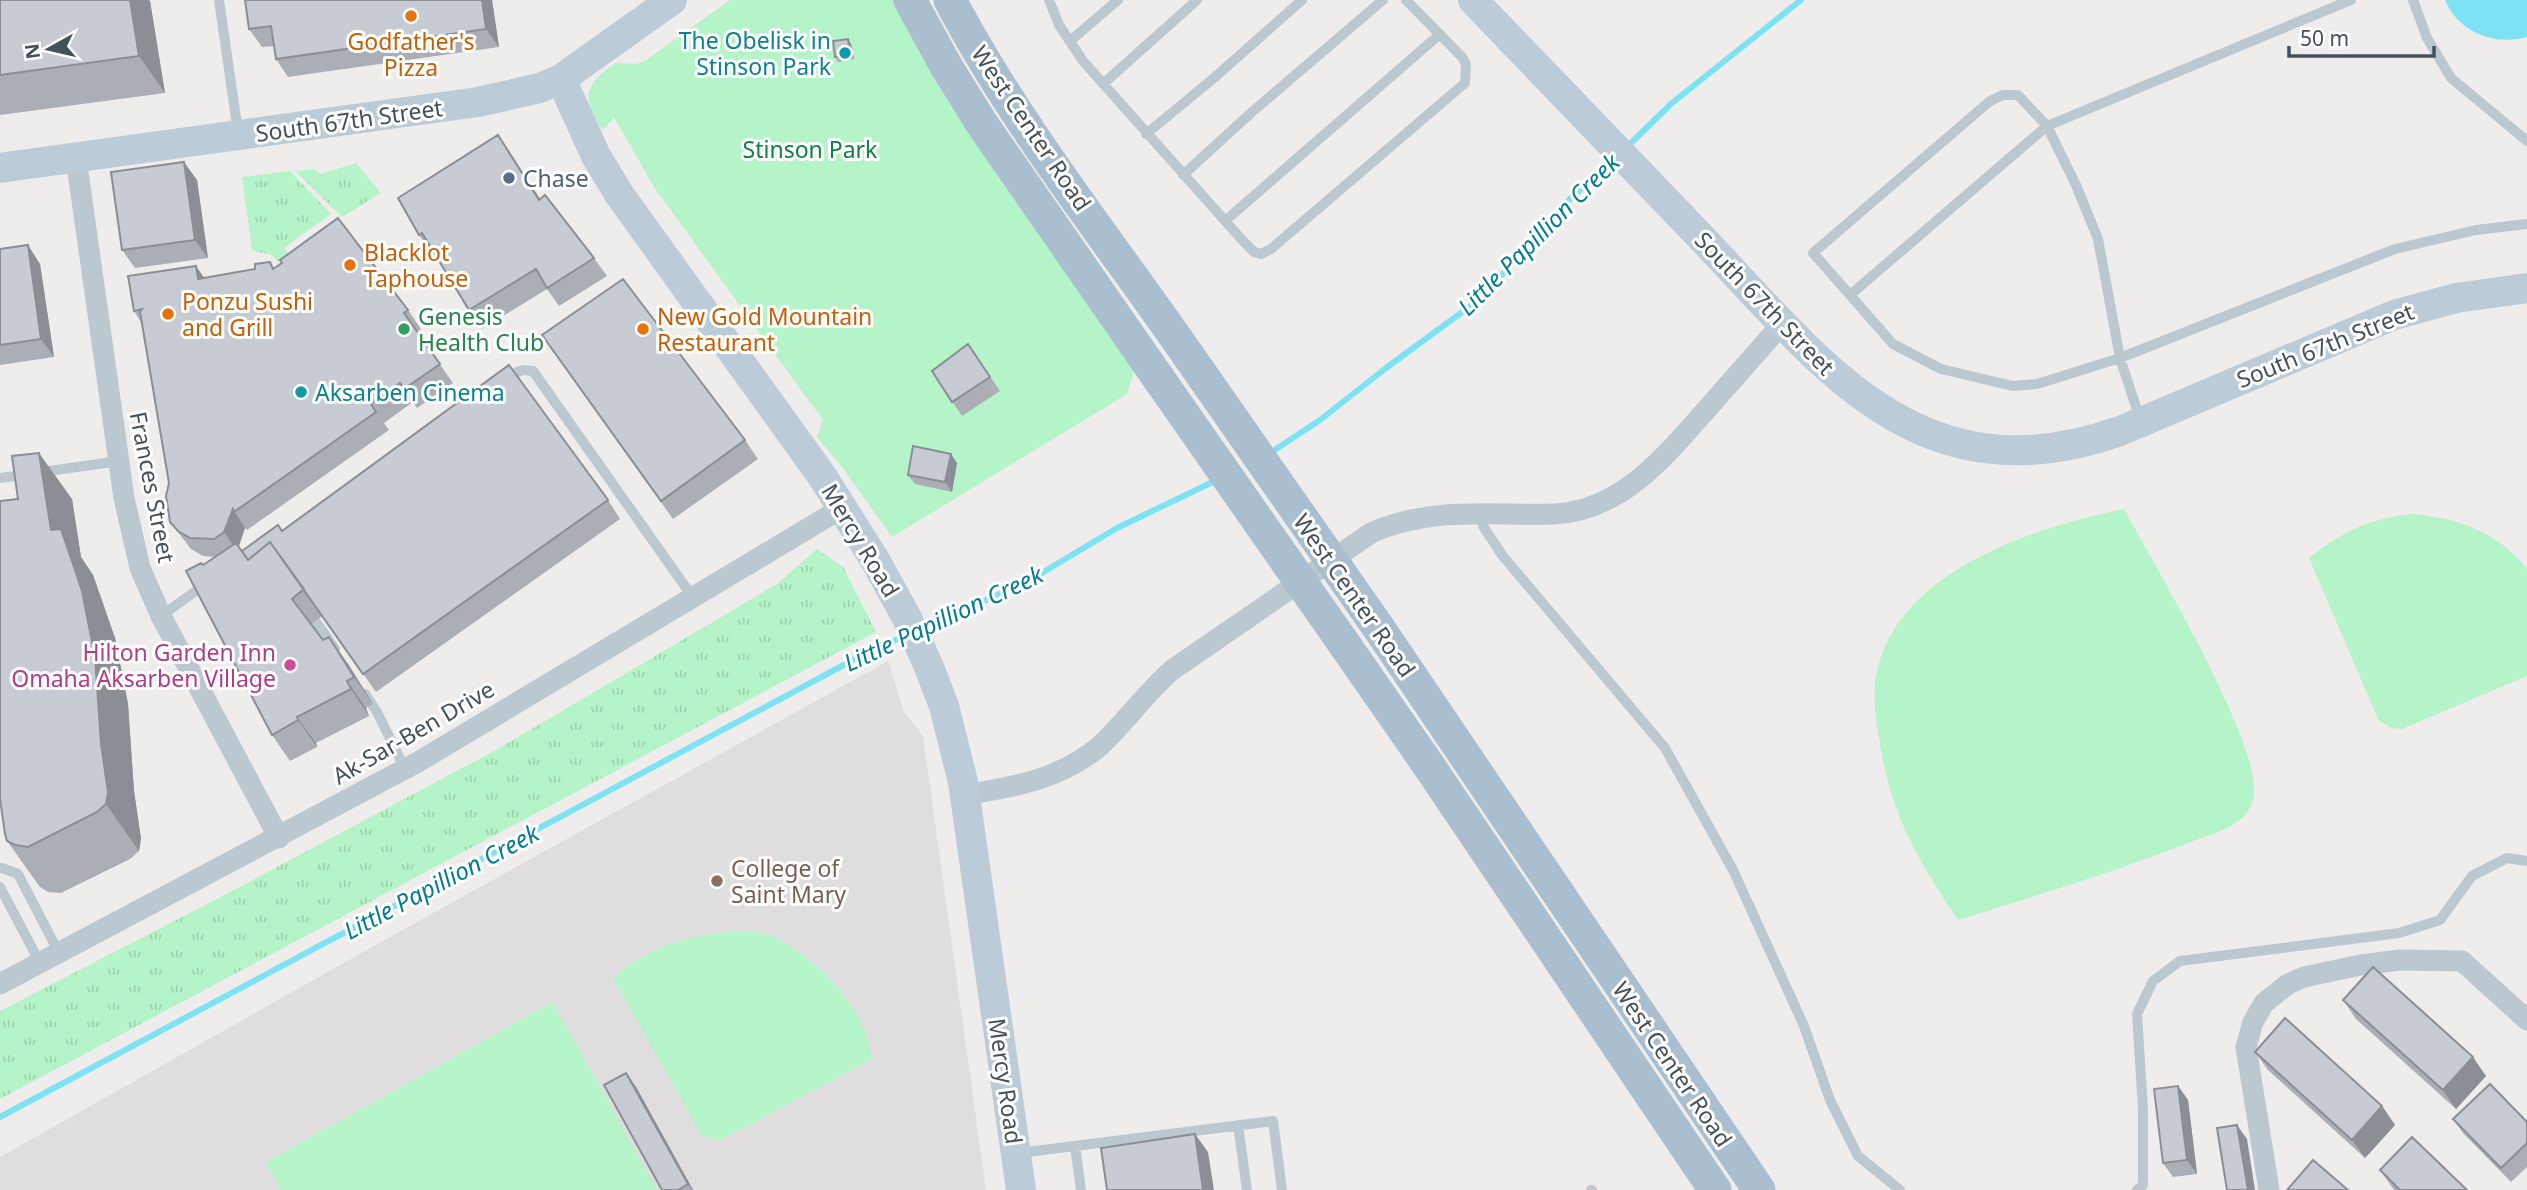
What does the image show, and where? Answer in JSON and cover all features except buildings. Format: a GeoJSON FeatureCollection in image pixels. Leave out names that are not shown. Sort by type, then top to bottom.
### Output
{"type":"FeatureCollection","features":[{"type":"Feature","properties":{"kind":"main road","name":"South 67th Street"},"geometry":{"type":"LineString","coordinates":[[0,168],[478,102],[540,88],[561,79],[672,0]]}},
{"type":"Feature","properties":{"kind":"main road","name":"West Center Road"},"geometry":{"type":"LineString","coordinates":[[910,0],[982,124],[1437,777],[1715,1190]]}},
{"type":"Feature","properties":{"kind":"main road","name":"West Center Road"},"geometry":{"type":"LineString","coordinates":[[950,0],[1031,131],[1378,627],[1759,1190]]}},
{"type":"Feature","properties":{"kind":"main road","name":"South 67th Street"},"geometry":{"type":"LineString","coordinates":[[1473,0],[1711,247],[1781,325],[1838,379],[1874,406],[1905,423],[1953,441],[2002,449],[2050,448],[2091,440],[2141,422],[2394,315],[2456,298],[2527,288]]}},
{"type":"Feature","properties":{"kind":"main road","name":"Mercy Road"},"geometry":{"type":"LineString","coordinates":[[561,79],[596,156],[619,194],[822,476],[876,560],[908,620],[944,706],[965,795],[1021,1190]]}},
{"type":"Feature","properties":{"kind":"street","name":"Frances Street"},"geometry":{"type":"LineString","coordinates":[[76,158],[124,498],[140,568],[161,616],[279,838]]}},
{"type":"Feature","properties":{"kind":"street"},"geometry":{"type":"LineString","coordinates":[[965,795],[1035,781],[1079,761],[1108,738],[1144,697],[1188,657],[1371,533],[1416,517],[1482,509],[1565,513],[1603,501],[1628,488],[1659,463],[1781,325]]}},
{"type":"Feature","properties":{"kind":"street","name":"Ak-Sar-Ben Drive"},"geometry":{"type":"LineString","coordinates":[[0,984],[405,769],[694,599],[842,508]]}},
{"type":"Feature","properties":{"kind":"street"},"geometry":{"type":"LineString","coordinates":[[2269,1190],[2246,1047],[2253,1022],[2270,996],[2288,984],[2304,977],[2361,965],[2400,960],[2462,961],[2527,1020]]}},
{"type":"Feature","properties":{"kind":"lane"},"geometry":{"type":"LineString","coordinates":[[219,0],[238,135]]}},
{"type":"Feature","properties":{"kind":"lane"},"geometry":{"type":"LineString","coordinates":[[1049,0],[1059,25],[1083,61],[1225,222],[1254,252],[1261,254],[1271,249],[1465,83],[1466,64],[1406,0]]}},
{"type":"Feature","properties":{"kind":"lane"},"geometry":{"type":"LineString","coordinates":[[1069,41],[1118,0]]}},
{"type":"Feature","properties":{"kind":"lane"},"geometry":{"type":"LineString","coordinates":[[1103,84],[1197,0]]}},
{"type":"Feature","properties":{"kind":"lane"},"geometry":{"type":"LineString","coordinates":[[1146,134],[1302,0]]}},
{"type":"Feature","properties":{"kind":"lane"},"geometry":{"type":"LineString","coordinates":[[1183,175],[1383,0]]}},
{"type":"Feature","properties":{"kind":"lane"},"geometry":{"type":"LineString","coordinates":[[1850,295],[2047,126],[2351,0]]}},
{"type":"Feature","properties":{"kind":"lane"},"geometry":{"type":"LineString","coordinates":[[2413,0],[2427,38],[2451,78],[2527,141]]}},
{"type":"Feature","properties":{"kind":"lane"},"geometry":{"type":"LineString","coordinates":[[1225,222],[1440,34]]}},
{"type":"Feature","properties":{"kind":"lane"},"geometry":{"type":"LineString","coordinates":[[2141,422],[2120,358],[2098,239],[2077,185],[2047,126],[2018,96],[2003,95],[1990,101],[1813,253],[1893,344],[1941,369],[2013,386],[2037,384],[2120,358],[2395,249],[2476,230],[2527,224]]}},
{"type":"Feature","properties":{"kind":"lane"},"geometry":{"type":"LineString","coordinates":[[493,384],[523,370],[533,371],[694,599]]}},
{"type":"Feature","properties":{"kind":"lane"},"geometry":{"type":"LineString","coordinates":[[0,478],[119,461]]}},
{"type":"Feature","properties":{"kind":"lane"},"geometry":{"type":"LineString","coordinates":[[1482,509],[1483,526],[1502,555],[1665,748],[1733,870],[1804,1026],[1830,1100],[1858,1156],[1900,1190]]}},
{"type":"Feature","properties":{"kind":"lane"},"geometry":{"type":"LineString","coordinates":[[161,616],[220,575]]}},
{"type":"Feature","properties":{"kind":"lane"},"geometry":{"type":"LineString","coordinates":[[317,624],[340,656]]}},
{"type":"Feature","properties":{"kind":"lane"},"geometry":{"type":"LineString","coordinates":[[362,690],[377,712],[405,769]]}},
{"type":"Feature","properties":{"kind":"lane"},"geometry":{"type":"LineString","coordinates":[[2137,1190],[2143,1185],[2143,1110],[2137,1014],[2153,981],[2180,961],[2399,933],[2440,920],[2472,876],[2507,858],[2527,861]]}},
{"type":"Feature","properties":{"kind":"lane"},"geometry":{"type":"LineString","coordinates":[[1,870],[18,874],[60,953]]}},
{"type":"Feature","properties":{"kind":"lane"},"geometry":{"type":"LineString","coordinates":[[0,887],[40,963]]}},
{"type":"Feature","properties":{"kind":"lane"},"geometry":{"type":"LineString","coordinates":[[1016,1154],[1273,1121],[1282,1190]]}},
{"type":"Feature","properties":{"kind":"lane"},"geometry":{"type":"LineString","coordinates":[[1238,1125],[1247,1190]]}},
{"type":"Feature","properties":{"kind":"lane"},"geometry":{"type":"LineString","coordinates":[[1075,1146],[1081,1190]]}},
{"type":"Feature","properties":{"kind":"shaded area","name":"College of Saint Mary"},"geometry":{"type":"Polygon","coordinates":[[[888,661],[904,712],[923,736],[986,1190],[0,1190],[0,1157],[888,661]]]}},
{"type":"Feature","properties":{"kind":"green space","name":"Stinson Park"},"geometry":{"type":"Polygon","coordinates":[[[730,0],[898,0],[1135,367],[1127,394],[892,537],[817,437],[823,420],[654,187],[614,117],[604,129],[601,128],[591,107],[589,91],[592,85],[615,63],[636,64],[645,61],[730,0]]]}},
{"type":"Feature","properties":{"kind":"green space"},"geometry":{"type":"Polygon","coordinates":[[[356,163],[381,193],[342,217],[295,171],[314,169],[321,174],[356,163]]]}},
{"type":"Feature","properties":{"kind":"green space"},"geometry":{"type":"Polygon","coordinates":[[[290,171],[331,214],[284,248],[289,256],[278,262],[269,254],[252,250],[242,177],[290,171]]]}},
{"type":"Feature","properties":{"kind":"green space"},"geometry":{"type":"Polygon","coordinates":[[[2124,509],[2181,612],[2227,704],[2254,780],[2251,805],[2237,822],[2216,833],[2158,855],[1958,920],[1918,855],[1890,788],[1874,697],[1886,646],[1906,613],[1935,585],[1970,562],[2048,529],[2124,509]]]}},
{"type":"Feature","properties":{"kind":"green space"},"geometry":{"type":"Polygon","coordinates":[[[2412,514],[2445,519],[2476,529],[2503,545],[2527,569],[2527,676],[2398,729],[2383,724],[2378,719],[2309,558],[2357,528],[2382,519],[2412,514]]]}},
{"type":"Feature","properties":{"kind":"green space"},"geometry":{"type":"Polygon","coordinates":[[[817,549],[843,567],[876,632],[0,1099],[0,1011],[496,750],[777,584],[817,549]]]}},
{"type":"Feature","properties":{"kind":"green space"},"geometry":{"type":"Polygon","coordinates":[[[758,932],[775,938],[818,966],[852,1005],[864,1028],[873,1059],[719,1141],[702,1136],[613,978],[640,958],[669,944],[700,936],[758,932]]]}},
{"type":"Feature","properties":{"kind":"green space"},"geometry":{"type":"Polygon","coordinates":[[[553,1002],[657,1190],[281,1190],[266,1162],[553,1002]]]}},
{"type":"Feature","properties":{"kind":"water"},"geometry":{"type":"Polygon","coordinates":[[[2445,0],[2527,0],[2527,37],[2502,40],[2479,34],[2459,21],[2445,0]]]}},
{"type":"Feature","properties":{"kind":"waterway","name":"Little Papillion Creek"},"geometry":{"type":"LineString","coordinates":[[1627,147],[1672,103],[1801,0]]}},
{"type":"Feature","properties":{"kind":"waterway","name":"Little Papillion Creek"},"geometry":{"type":"LineString","coordinates":[[1270,453],[1320,420],[1469,307],[1491,287],[1571,198],[1614,159]]}},
{"type":"Feature","properties":{"kind":"waterway","name":"Little Papillion Creek"},"geometry":{"type":"LineString","coordinates":[[920,630],[1030,580],[1117,528],[1217,480]]}},
{"type":"Feature","properties":{"kind":"waterway","name":"Little Papillion Creek"},"geometry":{"type":"LineString","coordinates":[[0,1117],[868,652],[907,635]]}},
{"type":"Feature","properties":{"kind":"place","name":"Godfather's Pizza"},"geometry":{"type":"Point","coordinates":[411,16]}},
{"type":"Feature","properties":{"kind":"place","name":"The Obelisk in Stinson Park"},"geometry":{"type":"Point","coordinates":[845,53]}},
{"type":"Feature","properties":{"kind":"place","name":"Chase"},"geometry":{"type":"Point","coordinates":[509,178]}},
{"type":"Feature","properties":{"kind":"place","name":"Blacklot Taphouse"},"geometry":{"type":"Point","coordinates":[350,265]}},
{"type":"Feature","properties":{"kind":"place","name":"Ponzu Sushi and Grill"},"geometry":{"type":"Point","coordinates":[168,314]}},
{"type":"Feature","properties":{"kind":"place","name":"Genesis Health Club"},"geometry":{"type":"Point","coordinates":[404,329]}},
{"type":"Feature","properties":{"kind":"place","name":"New Gold Mountain Restaurant"},"geometry":{"type":"Point","coordinates":[643,329]}},
{"type":"Feature","properties":{"kind":"place","name":"Aksarben Cinema"},"geometry":{"type":"Point","coordinates":[301,392]}},
{"type":"Feature","properties":{"kind":"place","name":"Hilton Garden Inn Omaha Aksarben Village"},"geometry":{"type":"Point","coordinates":[290,665]}},
{"type":"Feature","properties":{"kind":"place","name":"College of Saint Mary"},"geometry":{"type":"Point","coordinates":[717,881]}}]}
